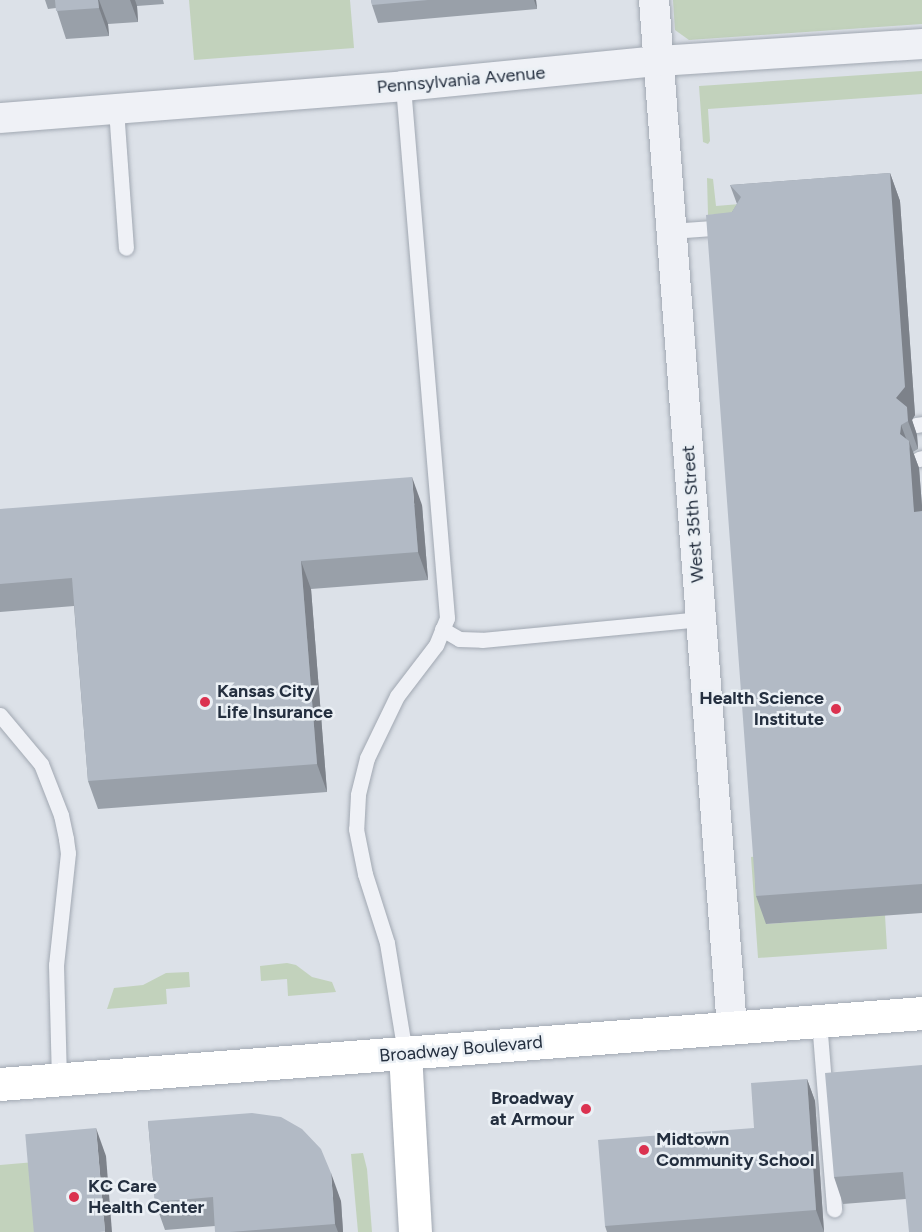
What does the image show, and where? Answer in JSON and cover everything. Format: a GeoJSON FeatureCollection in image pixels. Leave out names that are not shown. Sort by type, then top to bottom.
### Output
{"type":"FeatureCollection","features":[{"type":"Feature","properties":{"kind":"main road","name":"Broadway Boulevard"},"geometry":{"type":"LineString","coordinates":[[0,1084],[922,1013]]}},
{"type":"Feature","properties":{"kind":"main road"},"geometry":{"type":"LineString","coordinates":[[405,1053],[415,1232]]}},
{"type":"Feature","properties":{"kind":"street","name":"West 35th Street"},"geometry":{"type":"LineString","coordinates":[[654,0],[732,1028]]}},
{"type":"Feature","properties":{"kind":"street","name":"Pennsylvania Avenue"},"geometry":{"type":"LineString","coordinates":[[0,118],[404,86],[659,61],[922,44]]}},
{"type":"Feature","properties":{"kind":"lane"},"geometry":{"type":"LineString","coordinates":[[404,86],[419,315],[431,405],[447,618],[436,645],[398,696],[367,758],[358,795],[356,829],[365,874],[387,943],[405,1053]]}},
{"type":"Feature","properties":{"kind":"lane"},"geometry":{"type":"LineString","coordinates":[[116,109],[126,248]]}},
{"type":"Feature","properties":{"kind":"lane"},"geometry":{"type":"LineString","coordinates":[[671,231],[741,226]]}},
{"type":"Feature","properties":{"kind":"lane"},"geometry":{"type":"LineString","coordinates":[[442,629],[459,639],[482,640],[701,619]]}},
{"type":"Feature","properties":{"kind":"lane"},"geometry":{"type":"LineString","coordinates":[[0,715],[40,764],[61,815],[67,846],[56,964],[59,1080]]}},
{"type":"Feature","properties":{"kind":"lane"},"geometry":{"type":"LineString","coordinates":[[819,1021],[834,1209]]}},
{"type":"Feature","properties":{"kind":"green space"},"geometry":{"type":"Polygon","coordinates":[[[189,0],[350,0],[354,48],[194,60],[189,0]]]}},
{"type":"Feature","properties":{"kind":"green space"},"geometry":{"type":"Polygon","coordinates":[[[673,0],[922,0],[922,24],[689,40],[675,30],[673,0]]]}},
{"type":"Feature","properties":{"kind":"green space"},"geometry":{"type":"Polygon","coordinates":[[[922,71],[922,94],[708,109],[710,141],[708,144],[703,142],[699,86],[922,71]]]}},
{"type":"Feature","properties":{"kind":"green space"},"geometry":{"type":"Polygon","coordinates":[[[707,178],[713,179],[716,206],[888,192],[889,202],[708,215],[707,178]]]}},
{"type":"Feature","properties":{"kind":"green space"},"geometry":{"type":"Polygon","coordinates":[[[761,856],[767,924],[885,915],[887,949],[758,958],[751,857],[761,856]]]}},
{"type":"Feature","properties":{"kind":"green space"},"geometry":{"type":"Polygon","coordinates":[[[287,963],[296,965],[312,977],[332,982],[336,992],[288,996],[287,979],[261,981],[260,966],[287,963]]]}},
{"type":"Feature","properties":{"kind":"green space"},"geometry":{"type":"Polygon","coordinates":[[[189,972],[190,987],[166,989],[167,1004],[107,1009],[114,988],[143,985],[166,973],[189,972]]]}},
{"type":"Feature","properties":{"kind":"green space"},"geometry":{"type":"Polygon","coordinates":[[[363,1153],[367,1169],[372,1232],[358,1232],[351,1154],[363,1153]]]}},
{"type":"Feature","properties":{"kind":"green space"},"geometry":{"type":"Polygon","coordinates":[[[35,1162],[41,1232],[0,1232],[0,1165],[35,1162]]]}},
{"type":"Feature","properties":{"kind":"building"},"geometry":{"type":"Polygon","coordinates":[[[55,0],[98,0],[99,8],[56,11],[55,0]]]}},
{"type":"Feature","properties":{"kind":"building"},"geometry":{"type":"Polygon","coordinates":[[[371,0],[428,0],[372,5],[371,0]]]}},
{"type":"Feature","properties":{"kind":"building"},"geometry":{"type":"Polygon","coordinates":[[[890,173],[905,387],[896,398],[907,407],[908,421],[901,425],[900,434],[909,441],[914,512],[922,511],[922,884],[756,896],[706,215],[732,212],[741,197],[730,185],[890,173]]]}},
{"type":"Feature","properties":{"kind":"building","name":"Kansas City Life Insurance"},"geometry":{"type":"Polygon","coordinates":[[[412,477],[418,552],[301,561],[317,764],[88,781],[72,578],[0,584],[0,509],[412,477]]]}},
{"type":"Feature","properties":{"kind":"building"},"geometry":{"type":"Polygon","coordinates":[[[922,1065],[922,1232],[909,1232],[903,1172],[834,1177],[825,1073],[922,1065]]]}},
{"type":"Feature","properties":{"kind":"building"},"geometry":{"type":"Polygon","coordinates":[[[807,1079],[816,1210],[605,1226],[598,1140],[754,1128],[751,1083],[807,1079]]]}},
{"type":"Feature","properties":{"kind":"building"},"geometry":{"type":"Polygon","coordinates":[[[252,1113],[281,1117],[302,1129],[321,1149],[331,1173],[335,1224],[215,1232],[213,1197],[155,1202],[148,1121],[252,1113]]]}},
{"type":"Feature","properties":{"kind":"building","name":"KC Care Health Center"},"geometry":{"type":"Polygon","coordinates":[[[96,1128],[105,1232],[34,1232],[25,1134],[96,1128]]]}},
{"type":"Feature","properties":{"kind":"place","name":"Kansas City Life Insurance"},"geometry":{"type":"Point","coordinates":[205,702]}},
{"type":"Feature","properties":{"kind":"place","name":"Health Science Institute"},"geometry":{"type":"Point","coordinates":[836,709]}},
{"type":"Feature","properties":{"kind":"place","name":"Broadway at Armour"},"geometry":{"type":"Point","coordinates":[586,1109]}},
{"type":"Feature","properties":{"kind":"place","name":"Midtown Community School"},"geometry":{"type":"Point","coordinates":[644,1150]}},
{"type":"Feature","properties":{"kind":"place","name":"KC Care Health Center"},"geometry":{"type":"Point","coordinates":[74,1197]}}]}
